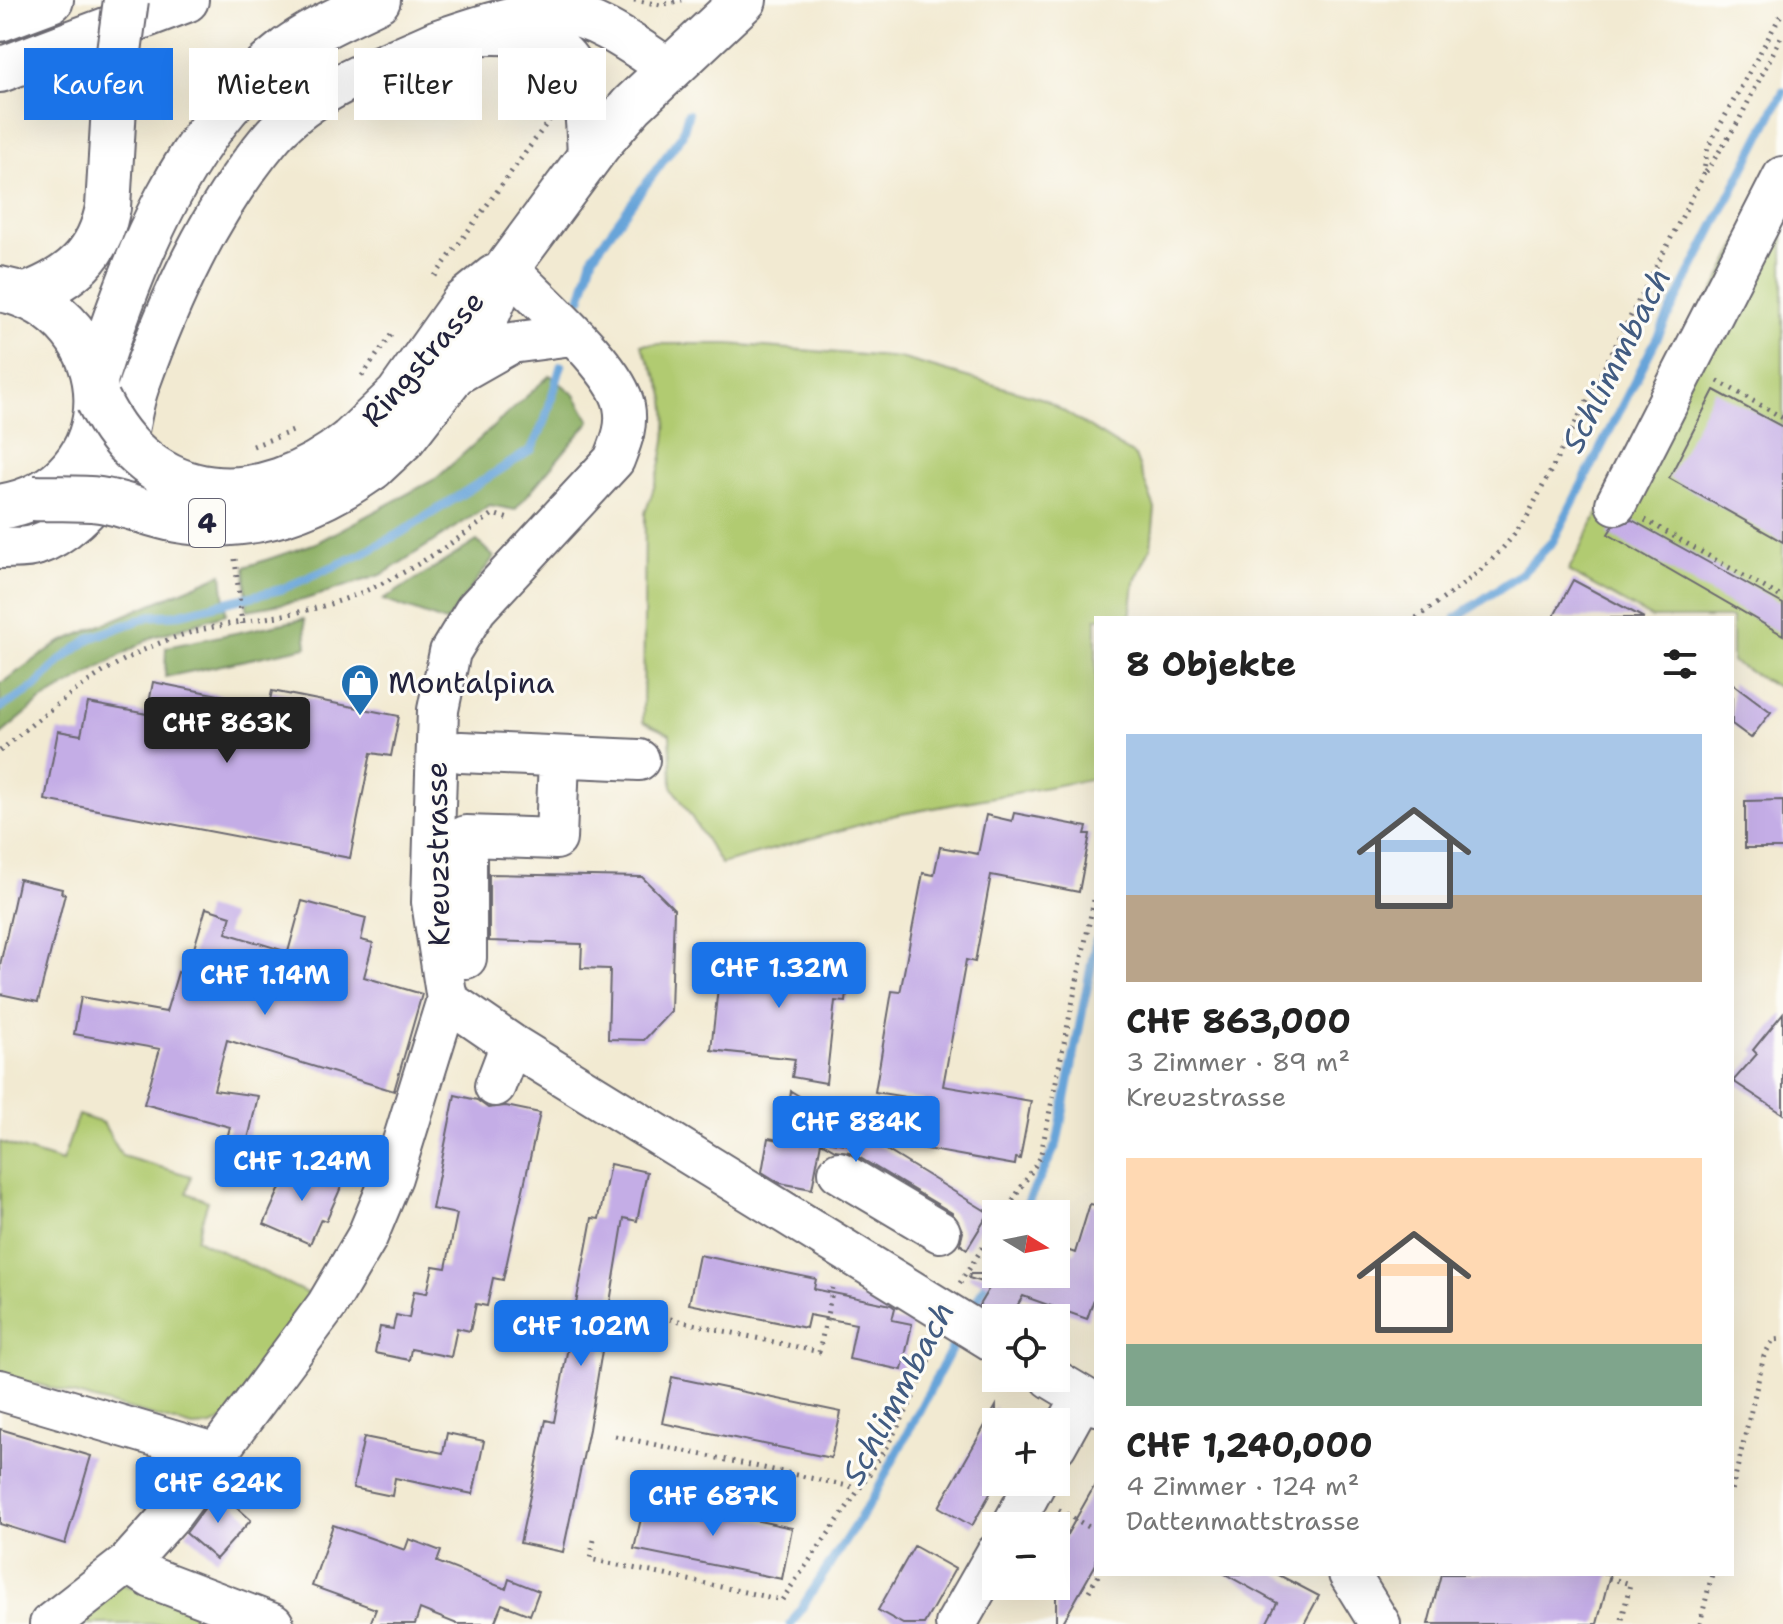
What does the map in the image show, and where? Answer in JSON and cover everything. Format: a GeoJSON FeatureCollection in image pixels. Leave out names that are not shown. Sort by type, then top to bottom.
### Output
{"type":"FeatureCollection","features":[{"type":"Feature","properties":{"kind":"main road"},"geometry":{"type":"LineString","coordinates":[[0,19],[51,0]]}},
{"type":"Feature","properties":{"kind":"main road"},"geometry":{"type":"LineString","coordinates":[[13,292],[56,283],[81,265],[93,251],[105,224],[118,49],[126,0]]}},
{"type":"Feature","properties":{"kind":"main road"},"geometry":{"type":"LineString","coordinates":[[0,70],[186,0]]}},
{"type":"Feature","properties":{"kind":"main road"},"geometry":{"type":"LineString","coordinates":[[96,390],[127,286],[189,159],[215,119],[255,76],[290,47],[378,0]]}},
{"type":"Feature","properties":{"kind":"main road","name":"4"},"geometry":{"type":"LineString","coordinates":[[671,67],[732,11]]}},
{"type":"Feature","properties":{"kind":"main road","name":"Ringstrasse"},"geometry":{"type":"LineString","coordinates":[[96,390],[117,432],[140,460],[170,478],[203,487],[248,487],[282,479],[316,464],[361,454],[402,440],[451,377],[489,311],[507,268],[632,105],[671,67]]}},
{"type":"Feature","properties":{"kind":"main road","name":"Ringstrasse"},"geometry":{"type":"LineString","coordinates":[[16,502],[103,501],[191,522],[246,522],[272,517],[318,500],[361,454],[463,303],[507,268]]}},
{"type":"Feature","properties":{"kind":"main road","name":"4"},"geometry":{"type":"LineString","coordinates":[[13,292],[61,316],[78,336],[90,357],[96,390],[94,425],[82,453],[60,481],[16,502]]}},
{"type":"Feature","properties":{"kind":"street"},"geometry":{"type":"LineString","coordinates":[[0,548],[36,545],[80,517],[112,481],[138,388],[182,280],[210,222],[270,138],[327,92],[445,37],[537,1],[569,2],[613,21],[671,67]]}},
{"type":"Feature","properties":{"kind":"street"},"geometry":{"type":"LineString","coordinates":[[445,37],[523,34],[558,46],[571,64],[579,84],[588,159]]}},
{"type":"Feature","properties":{"kind":"street"},"geometry":{"type":"LineString","coordinates":[[1616,504],[1783,177]]}},
{"type":"Feature","properties":{"kind":"street","name":"Kreuzstrasse"},"geometry":{"type":"LineString","coordinates":[[447,1000],[437,953],[449,874],[438,710],[450,652],[476,609],[614,460],[625,431],[624,404],[613,377],[507,268]]}},
{"type":"Feature","properties":{"kind":"street"},"geometry":{"type":"LineString","coordinates":[[451,377],[511,343],[572,335]]}},
{"type":"Feature","properties":{"kind":"street"},"geometry":{"type":"LineString","coordinates":[[461,752],[639,760]]}},
{"type":"Feature","properties":{"kind":"street"},"geometry":{"type":"LineString","coordinates":[[466,958],[449,874],[466,836],[556,839],[559,757]]}},
{"type":"Feature","properties":{"kind":"street"},"geometry":{"type":"LineString","coordinates":[[50,1624],[128,1563],[217,1454],[310,1330],[367,1237],[392,1177],[447,1000],[511,1044],[841,1247],[965,1317]]}},
{"type":"Feature","properties":{"kind":"street"},"geometry":{"type":"LineString","coordinates":[[495,1086],[511,1044]]}},
{"type":"Feature","properties":{"kind":"street"},"geometry":{"type":"LineString","coordinates":[[839,1172],[928,1224],[884,1273]]}},
{"type":"Feature","properties":{"kind":"street"},"geometry":{"type":"LineString","coordinates":[[0,1390],[217,1454]]}},
{"type":"Feature","properties":{"kind":"street"},"geometry":{"type":"LineString","coordinates":[[128,1563],[152,1578],[273,1624]]}},
{"type":"Feature","properties":{"kind":"street"},"geometry":{"type":"LineString","coordinates":[[1350,1576],[1380,1624]]}},
{"type":"Feature","properties":{"kind":"street"},"geometry":{"type":"LineString","coordinates":[[956,1624],[982,1578]]}},
{"type":"Feature","properties":{"kind":"path"},"geometry":{"type":"LineString","coordinates":[[634,0],[661,5],[682,0]]}},
{"type":"Feature","properties":{"kind":"path"},"geometry":{"type":"LineString","coordinates":[[1703,176],[1708,147],[1783,11]]}},
{"type":"Feature","properties":{"kind":"path"},"geometry":{"type":"LineString","coordinates":[[1419,616],[1486,568],[1505,550],[1528,515],[1703,176],[1738,122],[1783,33]]}},
{"type":"Feature","properties":{"kind":"path"},"geometry":{"type":"LineString","coordinates":[[434,277],[549,120]]}},
{"type":"Feature","properties":{"kind":"path"},"geometry":{"type":"LineString","coordinates":[[358,380],[396,329]]}},
{"type":"Feature","properties":{"kind":"path"},"geometry":{"type":"LineString","coordinates":[[1686,364],[1783,418]]}},
{"type":"Feature","properties":{"kind":"path"},"geometry":{"type":"LineString","coordinates":[[241,451],[300,428]]}},
{"type":"Feature","properties":{"kind":"path"},"geometry":{"type":"LineString","coordinates":[[1616,504],[1783,598]]}},
{"type":"Feature","properties":{"kind":"path"},"geometry":{"type":"LineString","coordinates":[[0,751],[59,701],[118,663],[174,638],[317,608],[378,587],[428,560],[493,514],[509,517],[534,545]]}},
{"type":"Feature","properties":{"kind":"path"},"geometry":{"type":"LineString","coordinates":[[235,564],[242,624]]}},
{"type":"Feature","properties":{"kind":"path"},"geometry":{"type":"LineString","coordinates":[[1013,1200],[1040,1158],[1094,900]]}},
{"type":"Feature","properties":{"kind":"path"},"geometry":{"type":"LineString","coordinates":[[639,1312],[819,1352],[841,1247]]}},
{"type":"Feature","properties":{"kind":"path"},"geometry":{"type":"LineString","coordinates":[[594,1540],[590,1559],[782,1600],[897,1424],[929,1360],[965,1317],[982,1268]]}},
{"type":"Feature","properties":{"kind":"path"},"geometry":{"type":"LineString","coordinates":[[1734,1482],[1764,1356],[1773,1340],[1783,1339]]}},
{"type":"Feature","properties":{"kind":"path"},"geometry":{"type":"LineString","coordinates":[[615,1436],[857,1488]]}},
{"type":"Feature","properties":{"kind":"path"},"geometry":{"type":"LineString","coordinates":[[1026,1501],[1094,1530]]}},
{"type":"Feature","properties":{"kind":"path"},"geometry":{"type":"LineString","coordinates":[[1089,1591],[1098,1576]]}},
{"type":"Feature","properties":{"kind":"path"},"geometry":{"type":"LineString","coordinates":[[1700,1624],[1712,1576]]}},
{"type":"Feature","properties":{"kind":"path"},"geometry":{"type":"LineString","coordinates":[[1609,1578],[1630,1584],[1621,1624]]}},
{"type":"Feature","properties":{"kind":"green space"},"geometry":{"type":"Polygon","coordinates":[[[1783,157],[1783,690],[1734,663],[1734,616],[1648,616],[1568,571],[1783,157]]]}},
{"type":"Feature","properties":{"kind":"green space"},"geometry":{"type":"Polygon","coordinates":[[[641,344],[728,344],[900,358],[1044,399],[1135,456],[1155,509],[1151,547],[1134,583],[1130,616],[1094,616],[1094,778],[891,816],[721,864],[672,786],[670,734],[643,722],[645,513],[656,483],[666,431],[665,398],[641,344]]]}},
{"type":"Feature","properties":{"kind":"green space"},"geometry":{"type":"Polygon","coordinates":[[[550,375],[575,395],[590,421],[515,510],[490,505],[383,574],[303,600],[247,610],[245,567],[316,543],[437,478],[550,375]]]}},
{"type":"Feature","properties":{"kind":"green space"},"geometry":{"type":"Polygon","coordinates":[[[477,541],[494,557],[446,622],[383,600],[477,541]]]}},
{"type":"Feature","properties":{"kind":"green space"},"geometry":{"type":"Polygon","coordinates":[[[222,574],[226,614],[153,637],[41,701],[0,735],[0,684],[59,643],[222,574]]]}},
{"type":"Feature","properties":{"kind":"green space"},"geometry":{"type":"Polygon","coordinates":[[[304,619],[307,647],[165,677],[166,647],[304,619]]]}},
{"type":"Feature","properties":{"kind":"green space"},"geometry":{"type":"Polygon","coordinates":[[[78,1115],[103,1123],[122,1156],[191,1176],[187,1193],[208,1201],[196,1239],[317,1298],[227,1418],[212,1426],[193,1427],[0,1374],[0,1142],[62,1162],[78,1115]]]}},
{"type":"Feature","properties":{"kind":"green space"},"geometry":{"type":"Polygon","coordinates":[[[120,1583],[224,1624],[65,1624],[120,1583]]]}},
{"type":"Feature","properties":{"kind":"building"},"geometry":{"type":"Polygon","coordinates":[[[1714,390],[1783,427],[1783,542],[1669,478],[1714,390]]]}},
{"type":"Feature","properties":{"kind":"building"},"geometry":{"type":"Polygon","coordinates":[[[1632,520],[1783,604],[1783,635],[1608,534],[1613,526],[1632,520]]]}},
{"type":"Feature","properties":{"kind":"building"},"geometry":{"type":"Polygon","coordinates":[[[1573,580],[1640,616],[1554,616],[1573,580]]]}},
{"type":"Feature","properties":{"kind":"building"},"geometry":{"type":"Polygon","coordinates":[[[153,682],[269,705],[272,691],[399,716],[391,756],[371,753],[350,858],[45,800],[58,731],[81,735],[88,703],[147,714],[153,682]]]}},
{"type":"Feature","properties":{"kind":"building"},"geometry":{"type":"Polygon","coordinates":[[[1734,684],[1771,712],[1751,738],[1734,725],[1734,684]]]}},
{"type":"Feature","properties":{"kind":"building"},"geometry":{"type":"Polygon","coordinates":[[[1783,800],[1783,848],[1745,848],[1745,801],[1783,800]]]}},
{"type":"Feature","properties":{"kind":"building"},"geometry":{"type":"Polygon","coordinates":[[[1014,813],[1087,827],[1085,834],[1090,834],[1079,892],[991,875],[975,962],[966,960],[943,1086],[1031,1101],[1020,1159],[1016,1158],[1015,1165],[915,1147],[924,1100],[875,1092],[892,991],[900,992],[923,873],[934,875],[940,847],[978,854],[986,815],[1012,821],[1014,813]]]}},
{"type":"Feature","properties":{"kind":"building"},"geometry":{"type":"Polygon","coordinates":[[[489,874],[642,877],[674,909],[671,1011],[644,1040],[608,1039],[610,969],[581,968],[582,944],[489,941],[489,874]]]}},
{"type":"Feature","properties":{"kind":"building"},"geometry":{"type":"Polygon","coordinates":[[[19,879],[62,889],[61,893],[65,894],[38,1002],[0,994],[0,965],[19,879]]]}},
{"type":"Feature","properties":{"kind":"building"},"geometry":{"type":"Polygon","coordinates":[[[302,901],[366,918],[361,940],[373,943],[364,977],[422,994],[394,1091],[227,1040],[214,1090],[258,1096],[240,1174],[219,1168],[230,1127],[144,1104],[160,1049],[74,1034],[81,997],[166,1012],[178,972],[186,975],[206,908],[231,916],[226,933],[288,952],[302,901]]]}},
{"type":"Feature","properties":{"kind":"building"},"geometry":{"type":"Polygon","coordinates":[[[722,952],[850,967],[846,1002],[835,1001],[826,1083],[792,1077],[795,1059],[711,1050],[722,952]]]}},
{"type":"Feature","properties":{"kind":"building"},"geometry":{"type":"Polygon","coordinates":[[[1783,1013],[1783,1114],[1734,1082],[1757,1054],[1753,1050],[1783,1013]]]}},
{"type":"Feature","properties":{"kind":"building"},"geometry":{"type":"Polygon","coordinates":[[[791,1091],[833,1117],[830,1142],[865,1147],[867,1138],[982,1209],[982,1224],[967,1249],[960,1244],[963,1232],[952,1213],[850,1152],[835,1150],[821,1142],[812,1189],[780,1183],[762,1172],[768,1138],[785,1141],[791,1091]]]}},
{"type":"Feature","properties":{"kind":"building"},"geometry":{"type":"Polygon","coordinates":[[[455,1095],[477,1100],[488,1108],[506,1106],[540,1113],[503,1280],[493,1278],[487,1306],[476,1304],[470,1331],[457,1328],[451,1357],[411,1349],[409,1360],[375,1353],[380,1327],[393,1329],[396,1315],[409,1318],[414,1291],[427,1293],[433,1266],[446,1268],[457,1214],[432,1209],[455,1095]]]}},
{"type":"Feature","properties":{"kind":"building"},"geometry":{"type":"Polygon","coordinates":[[[291,1163],[342,1185],[326,1221],[321,1219],[310,1244],[264,1224],[291,1163]]]}},
{"type":"Feature","properties":{"kind":"building"},"geometry":{"type":"Polygon","coordinates":[[[610,1164],[647,1172],[637,1221],[624,1218],[589,1429],[563,1552],[520,1543],[546,1420],[554,1422],[592,1218],[599,1219],[610,1164]]]}},
{"type":"Feature","properties":{"kind":"building"},"geometry":{"type":"Polygon","coordinates":[[[1090,1204],[1094,1205],[1094,1299],[1087,1319],[1070,1313],[1070,1304],[1045,1304],[1023,1296],[1018,1304],[979,1305],[989,1288],[1070,1288],[1070,1251],[1075,1253],[1090,1204]]]}},
{"type":"Feature","properties":{"kind":"building"},"geometry":{"type":"Polygon","coordinates":[[[699,1255],[816,1279],[814,1289],[891,1305],[895,1308],[892,1320],[912,1324],[902,1370],[849,1359],[856,1324],[809,1315],[806,1328],[689,1304],[699,1255]]]}},
{"type":"Feature","properties":{"kind":"building"},"geometry":{"type":"Polygon","coordinates":[[[970,1274],[982,1274],[982,1282],[969,1278],[970,1274]]]}},
{"type":"Feature","properties":{"kind":"building"},"geometry":{"type":"Polygon","coordinates":[[[672,1377],[841,1412],[831,1458],[662,1423],[672,1377]]]}},
{"type":"Feature","properties":{"kind":"building"},"geometry":{"type":"Polygon","coordinates":[[[0,1429],[91,1456],[65,1544],[0,1524],[0,1429]]]}},
{"type":"Feature","properties":{"kind":"building"},"geometry":{"type":"Polygon","coordinates":[[[982,1431],[982,1496],[989,1496],[972,1526],[939,1507],[982,1431]]]}},
{"type":"Feature","properties":{"kind":"building"},"geometry":{"type":"Polygon","coordinates":[[[447,1433],[484,1441],[473,1494],[395,1478],[392,1496],[353,1488],[364,1437],[443,1453],[447,1433]]]}},
{"type":"Feature","properties":{"kind":"building"},"geometry":{"type":"Polygon","coordinates":[[[1094,1487],[1094,1568],[1062,1624],[1056,1624],[1056,1600],[1070,1600],[1070,1529],[1094,1487]]]}},
{"type":"Feature","properties":{"kind":"building"},"geometry":{"type":"Polygon","coordinates":[[[218,1490],[251,1520],[216,1559],[186,1533],[218,1490]]]}},
{"type":"Feature","properties":{"kind":"building"},"geometry":{"type":"Polygon","coordinates":[[[646,1497],[792,1528],[782,1579],[634,1549],[646,1497]]]}},
{"type":"Feature","properties":{"kind":"building"},"geometry":{"type":"Polygon","coordinates":[[[333,1525],[405,1550],[409,1539],[441,1551],[437,1562],[506,1589],[509,1579],[539,1591],[530,1615],[502,1604],[494,1624],[457,1624],[420,1609],[415,1624],[370,1624],[376,1609],[312,1586],[333,1525]]]}},
{"type":"Feature","properties":{"kind":"building"},"geometry":{"type":"Polygon","coordinates":[[[914,1546],[955,1569],[924,1624],[903,1624],[878,1610],[914,1546]]]}},
{"type":"Feature","properties":{"kind":"building"},"geometry":{"type":"Polygon","coordinates":[[[1229,1576],[1281,1576],[1319,1596],[1304,1624],[1266,1624],[1277,1603],[1229,1576]]]}},
{"type":"Feature","properties":{"kind":"building"},"geometry":{"type":"Polygon","coordinates":[[[1440,1576],[1609,1576],[1597,1624],[1428,1624],[1440,1576]]]}},
{"type":"Feature","properties":{"kind":"waterway","name":"Schlimmbach"},"geometry":{"type":"LineString","coordinates":[[1459,616],[1522,573],[1553,541],[1783,92]]}},
{"type":"Feature","properties":{"kind":"waterway"},"geometry":{"type":"LineString","coordinates":[[581,298],[593,256],[682,135],[688,114]]}},
{"type":"Feature","properties":{"kind":"waterway"},"geometry":{"type":"LineString","coordinates":[[0,708],[35,687],[60,661],[91,638],[150,616],[174,615],[282,589],[362,554],[402,532],[531,450],[545,421],[561,366]]}},
{"type":"Feature","properties":{"kind":"waterway","name":"Schlimmbach"},"geometry":{"type":"LineString","coordinates":[[1029,1200],[1057,1143],[1094,951]]}},
{"type":"Feature","properties":{"kind":"waterway","name":"Schlimmbach"},"geometry":{"type":"LineString","coordinates":[[970,1314],[984,1288]]}},
{"type":"Feature","properties":{"kind":"waterway","name":"Schlimmbach"},"geometry":{"type":"LineString","coordinates":[[791,1624],[873,1498],[961,1331]]}},
{"type":"Feature","properties":{"kind":"place","name":"Montalpina"},"geometry":{"type":"Point","coordinates":[360,717]}}]}
